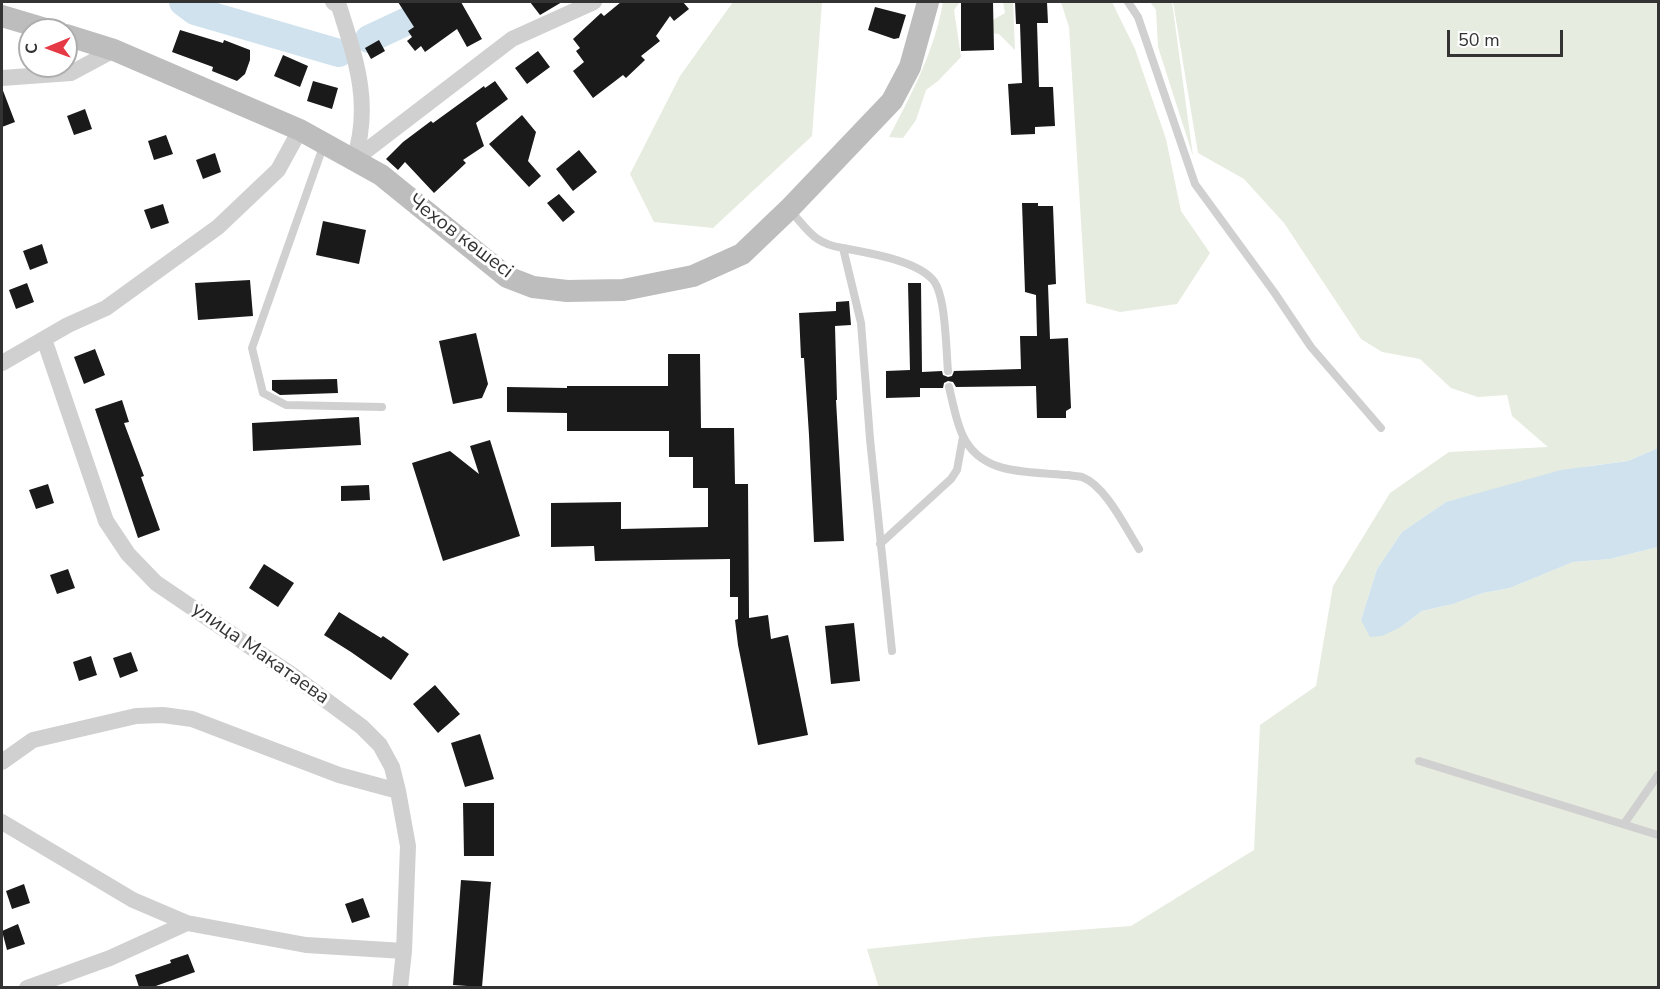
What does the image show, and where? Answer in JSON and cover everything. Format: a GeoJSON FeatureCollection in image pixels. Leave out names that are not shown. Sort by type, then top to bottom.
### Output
{"type":"FeatureCollection","features":[{"type":"Feature","properties":{"kind":"main road","name":"Чехов көшесі"},"geometry":{"type":"LineString","coordinates":[[78,39],[114,50],[300,130],[381,175],[507,277],[533,287],[622,290],[693,276],[742,254],[789,209],[892,101],[910,67],[928,2]]}},
{"type":"Feature","properties":{"kind":"main road"},"geometry":{"type":"LineString","coordinates":[[2,16],[18,21]]}},
{"type":"Feature","properties":{"kind":"street"},"geometry":{"type":"LineString","coordinates":[[333,2],[339,6],[359,72],[361,139],[354,160]]}},
{"type":"Feature","properties":{"kind":"street"},"geometry":{"type":"LineString","coordinates":[[354,160],[512,39],[594,2]]}},
{"type":"Feature","properties":{"kind":"street"},"geometry":{"type":"LineString","coordinates":[[2,78],[71,73],[114,50]]}},
{"type":"Feature","properties":{"kind":"street"},"geometry":{"type":"LineString","coordinates":[[2,363],[68,325],[106,308],[218,227],[278,170],[300,130]]}},
{"type":"Feature","properties":{"kind":"street","name":"улица Макатаева"},"geometry":{"type":"LineString","coordinates":[[44,339],[106,521],[128,554],[156,584],[292,675],[362,727],[380,745],[392,767],[408,846],[404,951],[400,987]]}},
{"type":"Feature","properties":{"kind":"street"},"geometry":{"type":"LineString","coordinates":[[2,762],[33,740],[136,716],[163,715],[192,720],[339,775],[398,791]]}},
{"type":"Feature","properties":{"kind":"street"},"geometry":{"type":"LineString","coordinates":[[2,822],[133,900],[187,923],[306,945],[404,951]]}},
{"type":"Feature","properties":{"kind":"street"},"geometry":{"type":"LineString","coordinates":[[27,987],[110,958],[187,923]]}},
{"type":"Feature","properties":{"kind":"lane"},"geometry":{"type":"LineString","coordinates":[[1128,2],[1138,17],[1195,184],[1275,292],[1311,347],[1381,428]]}},
{"type":"Feature","properties":{"kind":"lane"},"geometry":{"type":"LineString","coordinates":[[324,144],[252,348],[263,393],[286,405],[382,407]]}},
{"type":"Feature","properties":{"kind":"lane"},"geometry":{"type":"LineString","coordinates":[[789,209],[817,240],[827,246],[877,254],[903,262],[933,280],[942,302],[948,371]]}},
{"type":"Feature","properties":{"kind":"lane"},"geometry":{"type":"LineString","coordinates":[[843,248],[861,323],[880,544],[892,651]]}},
{"type":"Feature","properties":{"kind":"lane"},"geometry":{"type":"LineString","coordinates":[[949,387],[963,437],[974,453],[993,466],[1011,471],[1083,477],[1106,497],[1139,549]]}},
{"type":"Feature","properties":{"kind":"lane"},"geometry":{"type":"LineString","coordinates":[[880,544],[951,479],[957,470],[963,437]]}},
{"type":"Feature","properties":{"kind":"lane"},"geometry":{"type":"LineString","coordinates":[[1419,761],[1659,835]]}},
{"type":"Feature","properties":{"kind":"lane"},"geometry":{"type":"LineString","coordinates":[[1623,824],[1659,775]]}},
{"type":"Feature","properties":{"kind":"shaded area"},"geometry":{"type":"Polygon","coordinates":[[[733,2],[822,2],[812,136],[713,228],[654,222],[630,174],[680,76],[733,2]]]}},
{"type":"Feature","properties":{"kind":"shaded area"},"geometry":{"type":"Polygon","coordinates":[[[943,2],[960,2],[954,10],[961,57],[926,90],[916,120],[903,138],[889,137],[928,54],[943,2]]]}},
{"type":"Feature","properties":{"kind":"shaded area"},"geometry":{"type":"Polygon","coordinates":[[[1003,2],[1013,2],[1015,50],[999,34],[983,32],[984,25],[1005,13],[1003,2]]]}},
{"type":"Feature","properties":{"kind":"shaded area"},"geometry":{"type":"Polygon","coordinates":[[[1061,2],[1112,2],[1135,49],[1166,139],[1181,211],[1210,253],[1177,304],[1120,312],[1086,303],[1069,27],[1061,2]]]}},
{"type":"Feature","properties":{"kind":"shaded area"},"geometry":{"type":"Polygon","coordinates":[[[1150,2],[1172,2],[1193,156],[1158,47],[1156,10],[1150,2]]]}},
{"type":"Feature","properties":{"kind":"shaded area"},"geometry":{"type":"Polygon","coordinates":[[[1173,2],[1658,2],[1658,448],[1628,461],[1589,466],[1446,502],[1402,532],[1377,569],[1361,620],[1401,627],[1422,611],[1453,604],[1483,593],[1510,588],[1573,562],[1610,559],[1658,547],[1658,987],[879,988],[867,949],[1131,926],[1254,850],[1260,725],[1316,686],[1333,586],[1390,493],[1449,452],[1548,447],[1512,416],[1507,395],[1478,397],[1451,388],[1420,359],[1382,352],[1361,339],[1284,223],[1244,179],[1198,153],[1173,2]]]}},
{"type":"Feature","properties":{"kind":"water"},"geometry":{"type":"Polygon","coordinates":[[[1658,448],[1658,547],[1610,559],[1573,562],[1510,588],[1483,593],[1453,604],[1422,611],[1401,627],[1382,636],[1370,637],[1361,620],[1377,569],[1402,532],[1446,502],[1561,470],[1628,461],[1658,448]]]}},
{"type":"Feature","properties":{"kind":"building"},"geometry":{"type":"Polygon","coordinates":[[[398,2],[461,2],[482,39],[467,47],[457,29],[425,52],[421,46],[415,51],[407,41],[412,37],[408,31],[414,27],[398,2]]]}},
{"type":"Feature","properties":{"kind":"building"},"geometry":{"type":"Polygon","coordinates":[[[530,2],[562,2],[540,15],[530,2]]]}},
{"type":"Feature","properties":{"kind":"building"},"geometry":{"type":"Polygon","coordinates":[[[621,2],[683,2],[689,9],[674,21],[670,16],[656,36],[660,41],[641,56],[645,60],[626,78],[623,75],[593,98],[573,71],[584,62],[576,51],[580,48],[573,39],[601,13],[604,16],[621,2]]]}},
{"type":"Feature","properties":{"kind":"building"},"geometry":{"type":"Polygon","coordinates":[[[961,2],[993,2],[994,50],[961,51],[961,2]]]}},
{"type":"Feature","properties":{"kind":"building"},"geometry":{"type":"Polygon","coordinates":[[[1015,2],[1047,2],[1048,23],[1037,23],[1039,87],[1053,87],[1055,126],[1035,127],[1035,134],[1011,135],[1008,84],[1022,83],[1020,24],[1016,24],[1015,2]]]}},
{"type":"Feature","properties":{"kind":"building"},"geometry":{"type":"Polygon","coordinates":[[[875,7],[906,15],[899,38],[894,39],[868,30],[875,7]]]}},
{"type":"Feature","properties":{"kind":"building"},"geometry":{"type":"Polygon","coordinates":[[[180,30],[223,43],[224,40],[250,50],[250,60],[245,74],[237,81],[212,71],[213,67],[172,52],[180,30]]]}},
{"type":"Feature","properties":{"kind":"building"},"geometry":{"type":"Polygon","coordinates":[[[379,40],[385,51],[371,59],[365,48],[379,40]]]}},
{"type":"Feature","properties":{"kind":"building"},"geometry":{"type":"Polygon","coordinates":[[[538,51],[550,67],[527,84],[515,68],[538,51]]]}},
{"type":"Feature","properties":{"kind":"building"},"geometry":{"type":"Polygon","coordinates":[[[283,55],[308,66],[300,87],[274,76],[283,55]]]}},
{"type":"Feature","properties":{"kind":"building"},"geometry":{"type":"Polygon","coordinates":[[[313,81],[338,88],[332,109],[307,101],[313,81]]]}},
{"type":"Feature","properties":{"kind":"building"},"geometry":{"type":"Polygon","coordinates":[[[495,81],[508,99],[476,123],[484,146],[463,160],[466,163],[434,193],[405,162],[398,170],[386,159],[403,142],[431,121],[433,123],[484,86],[485,88],[495,81]]]}},
{"type":"Feature","properties":{"kind":"building"},"geometry":{"type":"Polygon","coordinates":[[[2,88],[15,122],[2,127],[2,88]]]}},
{"type":"Feature","properties":{"kind":"building"},"geometry":{"type":"Polygon","coordinates":[[[85,109],[92,129],[74,135],[67,116],[85,109]]]}},
{"type":"Feature","properties":{"kind":"building"},"geometry":{"type":"Polygon","coordinates":[[[522,115],[536,132],[528,161],[541,176],[529,187],[489,144],[522,115]]]}},
{"type":"Feature","properties":{"kind":"building"},"geometry":{"type":"Polygon","coordinates":[[[166,135],[173,154],[154,160],[148,141],[166,135]]]}},
{"type":"Feature","properties":{"kind":"building"},"geometry":{"type":"Polygon","coordinates":[[[579,150],[597,172],[573,191],[556,169],[579,150]]]}},
{"type":"Feature","properties":{"kind":"building"},"geometry":{"type":"Polygon","coordinates":[[[215,153],[221,172],[203,179],[196,160],[215,153]]]}},
{"type":"Feature","properties":{"kind":"building"},"geometry":{"type":"Polygon","coordinates":[[[559,194],[575,212],[563,222],[547,203],[559,194]]]}},
{"type":"Feature","properties":{"kind":"building"},"geometry":{"type":"Polygon","coordinates":[[[1022,203],[1053,206],[1056,284],[1048,285],[1050,339],[1068,338],[1071,408],[1066,411],[1066,418],[1037,418],[1036,386],[956,387],[953,382],[948,381],[944,383],[943,388],[920,388],[920,397],[886,398],[886,371],[910,370],[908,283],[921,283],[922,372],[942,371],[943,375],[948,377],[952,376],[954,371],[1021,369],[1020,336],[1037,336],[1036,295],[1025,292],[1022,203]]]}},
{"type":"Feature","properties":{"kind":"building"},"geometry":{"type":"Polygon","coordinates":[[[163,204],[169,223],[151,229],[144,210],[163,204]]]}},
{"type":"Feature","properties":{"kind":"building"},"geometry":{"type":"Polygon","coordinates":[[[323,221],[366,230],[359,264],[316,255],[323,221]]]}},
{"type":"Feature","properties":{"kind":"building"},"geometry":{"type":"Polygon","coordinates":[[[42,244],[48,263],[30,270],[23,251],[42,244]]]}},
{"type":"Feature","properties":{"kind":"building"},"geometry":{"type":"Polygon","coordinates":[[[250,280],[253,316],[198,320],[195,283],[250,280]]]}},
{"type":"Feature","properties":{"kind":"building"},"geometry":{"type":"Polygon","coordinates":[[[27,283],[34,302],[16,309],[9,290],[27,283]]]}},
{"type":"Feature","properties":{"kind":"building"},"geometry":{"type":"Polygon","coordinates":[[[849,301],[851,325],[835,326],[836,400],[844,541],[814,542],[804,358],[801,358],[799,313],[836,311],[836,302],[849,301]]]}},
{"type":"Feature","properties":{"kind":"building"},"geometry":{"type":"Polygon","coordinates":[[[476,333],[488,384],[482,398],[453,404],[439,341],[476,333]]]}},
{"type":"Feature","properties":{"kind":"building"},"geometry":{"type":"Polygon","coordinates":[[[95,349],[105,375],[84,384],[74,357],[95,349]]]}},
{"type":"Feature","properties":{"kind":"building"},"geometry":{"type":"Polygon","coordinates":[[[668,354],[700,354],[701,428],[734,428],[735,484],[748,484],[749,618],[768,615],[771,639],[788,635],[808,735],[758,745],[738,645],[735,620],[738,619],[738,597],[730,597],[730,559],[595,561],[594,546],[551,547],[551,503],[621,502],[621,529],[708,527],[708,488],[693,488],[693,457],[669,457],[669,431],[567,431],[567,413],[507,412],[507,387],[668,386],[668,354]]]}},
{"type":"Feature","properties":{"kind":"building"},"geometry":{"type":"Polygon","coordinates":[[[337,379],[338,393],[280,395],[272,390],[272,380],[337,379]]]}},
{"type":"Feature","properties":{"kind":"building"},"geometry":{"type":"Polygon","coordinates":[[[122,400],[129,422],[124,423],[144,476],[141,477],[160,530],[138,538],[95,409],[122,400]]]}},
{"type":"Feature","properties":{"kind":"building"},"geometry":{"type":"Polygon","coordinates":[[[359,417],[361,445],[253,451],[252,423],[359,417]]]}},
{"type":"Feature","properties":{"kind":"building"},"geometry":{"type":"Polygon","coordinates":[[[490,440],[520,536],[443,561],[412,463],[450,451],[479,474],[470,446],[490,440]]]}},
{"type":"Feature","properties":{"kind":"building"},"geometry":{"type":"Polygon","coordinates":[[[48,484],[54,503],[36,509],[29,490],[48,484]]]}},
{"type":"Feature","properties":{"kind":"building"},"geometry":{"type":"Polygon","coordinates":[[[369,485],[370,500],[341,501],[341,486],[369,485]]]}},
{"type":"Feature","properties":{"kind":"building"},"geometry":{"type":"Polygon","coordinates":[[[264,564],[294,583],[278,607],[249,588],[264,564]]]}},
{"type":"Feature","properties":{"kind":"building"},"geometry":{"type":"Polygon","coordinates":[[[68,569],[75,588],[57,594],[50,575],[68,569]]]}},
{"type":"Feature","properties":{"kind":"building"},"geometry":{"type":"Polygon","coordinates":[[[339,612],[381,638],[383,636],[409,654],[391,680],[324,635],[339,612]]]}},
{"type":"Feature","properties":{"kind":"building"},"geometry":{"type":"Polygon","coordinates":[[[854,623],[860,681],[831,684],[825,626],[854,623]]]}},
{"type":"Feature","properties":{"kind":"building"},"geometry":{"type":"Polygon","coordinates":[[[131,652],[138,671],[120,678],[113,658],[131,652]]]}},
{"type":"Feature","properties":{"kind":"building"},"geometry":{"type":"Polygon","coordinates":[[[91,656],[97,675],[79,681],[73,662],[91,656]]]}},
{"type":"Feature","properties":{"kind":"building"},"geometry":{"type":"Polygon","coordinates":[[[435,685],[460,714],[438,733],[413,704],[435,685]]]}},
{"type":"Feature","properties":{"kind":"building"},"geometry":{"type":"Polygon","coordinates":[[[480,734],[494,779],[465,787],[451,743],[480,734]]]}},
{"type":"Feature","properties":{"kind":"building"},"geometry":{"type":"Polygon","coordinates":[[[463,803],[494,803],[494,856],[464,856],[463,803]]]}},
{"type":"Feature","properties":{"kind":"building"},"geometry":{"type":"Polygon","coordinates":[[[461,880],[491,882],[482,987],[453,985],[461,880]]]}},
{"type":"Feature","properties":{"kind":"building"},"geometry":{"type":"Polygon","coordinates":[[[24,884],[30,903],[12,909],[6,891],[24,884]]]}},
{"type":"Feature","properties":{"kind":"building"},"geometry":{"type":"Polygon","coordinates":[[[363,898],[370,917],[352,923],[345,904],[363,898]]]}},
{"type":"Feature","properties":{"kind":"building"},"geometry":{"type":"Polygon","coordinates":[[[18,924],[25,944],[7,950],[2,931],[18,924]]]}},
{"type":"Feature","properties":{"kind":"building"},"geometry":{"type":"Polygon","coordinates":[[[188,954],[195,972],[153,987],[139,987],[135,975],[171,963],[170,960],[188,954]]]}},
{"type":"Feature","properties":{"kind":"waterway"},"geometry":{"type":"LineString","coordinates":[[183,2],[195,11],[339,53]]}},
{"type":"Feature","properties":{"kind":"waterway"},"geometry":{"type":"LineString","coordinates":[[369,39],[448,2]]}}]}
